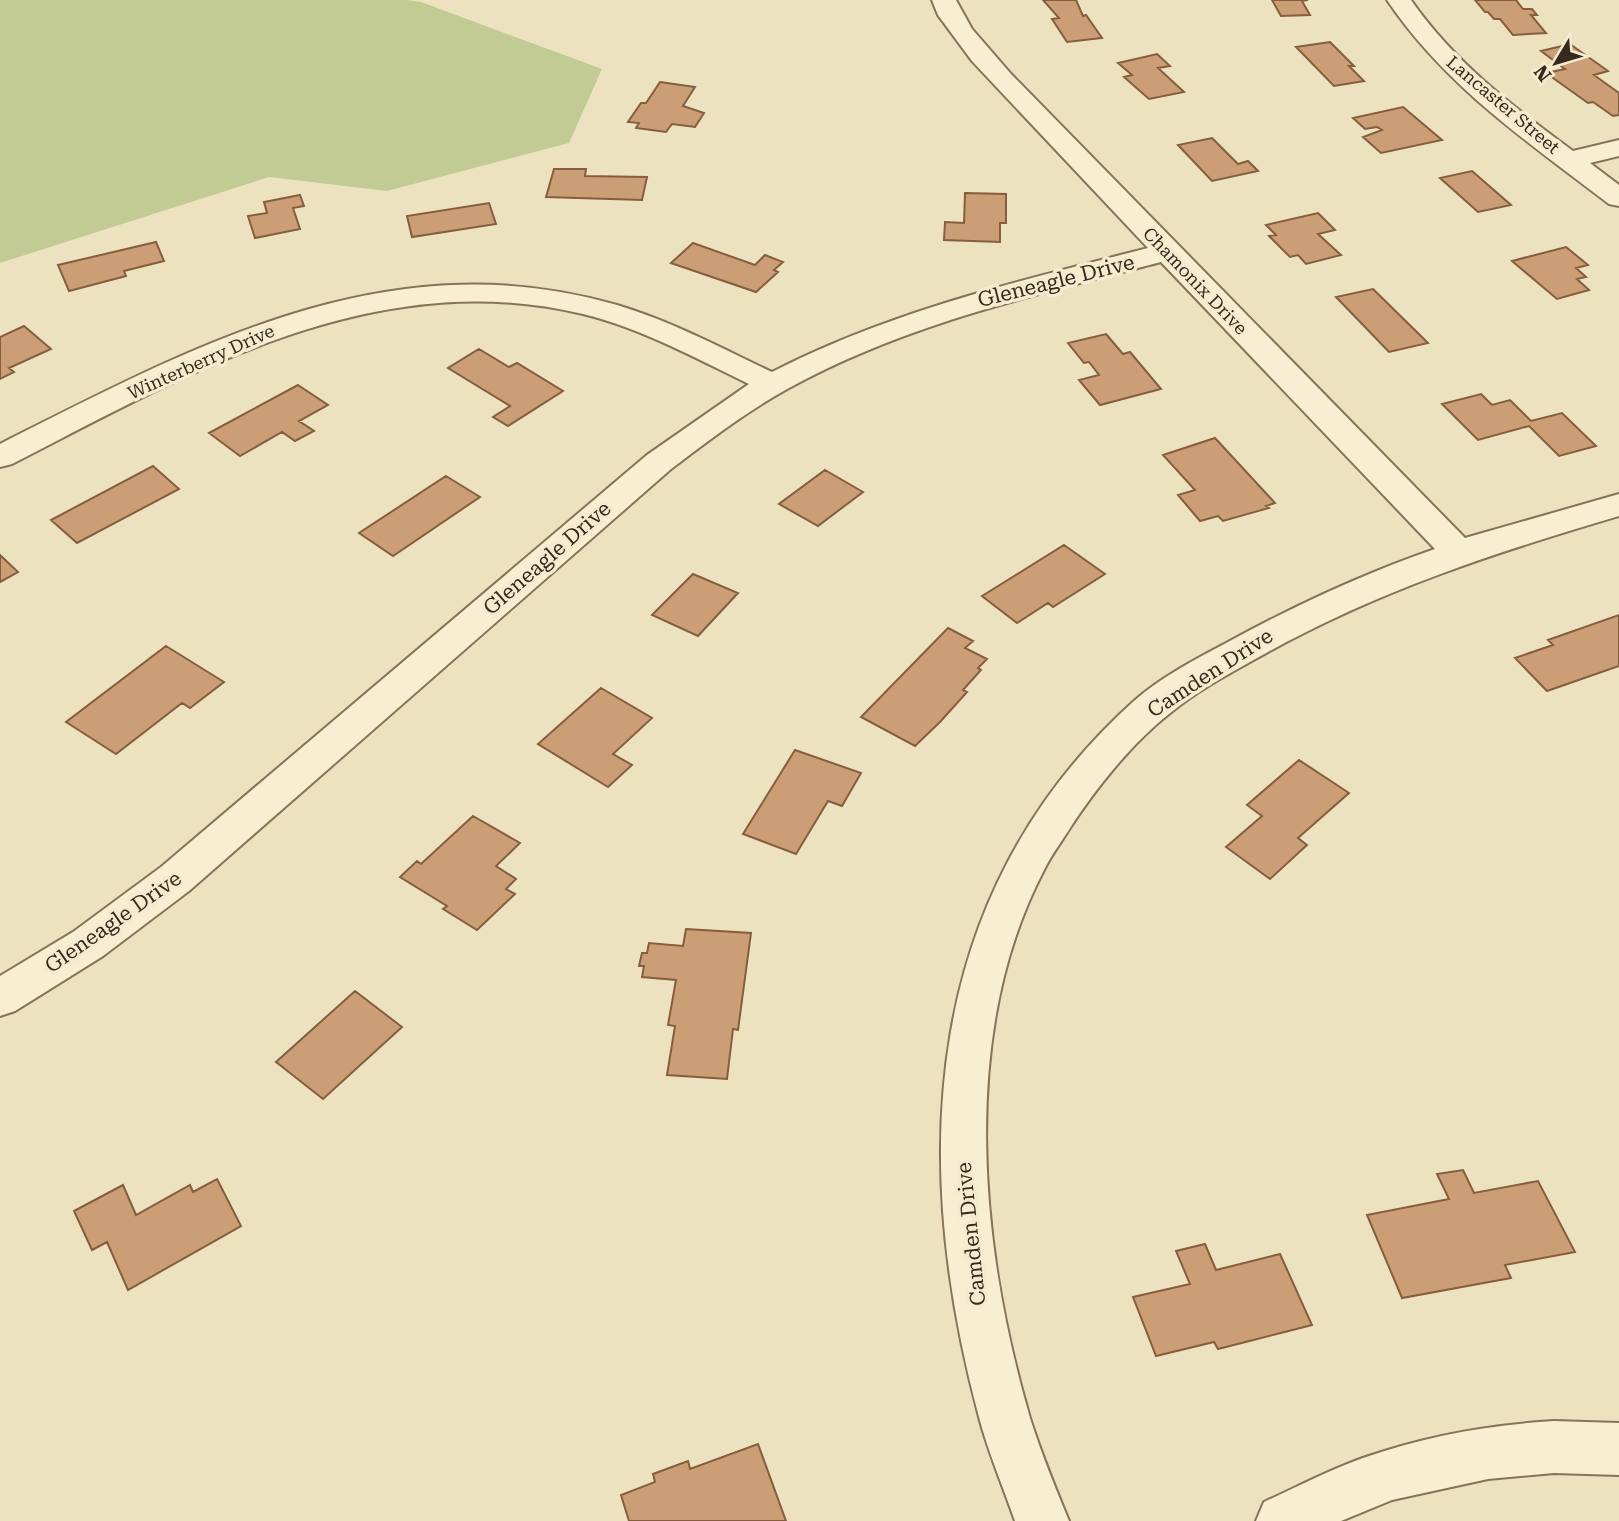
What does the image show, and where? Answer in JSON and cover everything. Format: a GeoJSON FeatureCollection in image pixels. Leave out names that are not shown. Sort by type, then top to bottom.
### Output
{"type":"FeatureCollection","features":[{"type":"Feature","properties":{"kind":"street","name":"Chamonix Drive"},"geometry":{"type":"LineString","coordinates":[[944,0],[952,20],[964,37],[1168,253],[1459,553]]}},
{"type":"Feature","properties":{"kind":"street","name":"Lancaster Street"},"geometry":{"type":"LineString","coordinates":[[1399,0],[1421,32],[1460,72],[1507,113],[1619,198]]}},
{"type":"Feature","properties":{"kind":"street"},"geometry":{"type":"LineString","coordinates":[[1569,160],[1619,148]]}},
{"type":"Feature","properties":{"kind":"street","name":"Gleneagle Drive"},"geometry":{"type":"LineString","coordinates":[[0,998],[88,944],[175,879],[659,461],[715,420],[774,384],[893,328],[963,304],[1168,253]]}},
{"type":"Feature","properties":{"kind":"street","name":"Winterberry Drive"},"geometry":{"type":"LineString","coordinates":[[0,457],[237,342],[344,309],[412,298],[507,293],[583,305],[645,324],[774,384]]}},
{"type":"Feature","properties":{"kind":"street","name":"Camden Drive"},"geometry":{"type":"LineString","coordinates":[[1042,1521],[1004,1417],[977,1303],[963,1198],[962,1100],[973,1012],[989,947],[1018,876],[1055,813],[1090,768],[1149,709],[1212,667],[1283,627],[1374,584],[1459,553],[1619,505]]}},
{"type":"Feature","properties":{"kind":"street"},"geometry":{"type":"LineString","coordinates":[[1283,1521],[1361,1486],[1413,1468],[1503,1450],[1577,1446],[1619,1449]]}},
{"type":"Feature","properties":{"kind":"green space"},"geometry":{"type":"Polygon","coordinates":[[[0,0],[407,0],[421,2],[602,69],[569,143],[387,191],[269,177],[0,263],[0,0]]]}},
{"type":"Feature","properties":{"kind":"building"},"geometry":{"type":"Polygon","coordinates":[[[1043,0],[1076,0],[1083,16],[1086,15],[1102,38],[1067,42],[1052,19],[1059,18],[1043,0]]]}},
{"type":"Feature","properties":{"kind":"building"},"geometry":{"type":"Polygon","coordinates":[[[1272,0],[1308,0],[1302,1],[1310,15],[1281,16],[1272,0]]]}},
{"type":"Feature","properties":{"kind":"building"},"geometry":{"type":"Polygon","coordinates":[[[1475,0],[1516,0],[1523,9],[1532,9],[1537,15],[1531,15],[1546,33],[1513,35],[1500,19],[1494,19],[1475,0]]]}},
{"type":"Feature","properties":{"kind":"building"},"geometry":{"type":"Polygon","coordinates":[[[1330,42],[1354,66],[1349,66],[1364,81],[1334,86],[1296,47],[1330,42]]]}},
{"type":"Feature","properties":{"kind":"building"},"geometry":{"type":"Polygon","coordinates":[[[1570,44],[1608,71],[1594,75],[1619,93],[1619,115],[1613,116],[1593,102],[1588,103],[1546,73],[1565,69],[1541,51],[1570,44]]]}},
{"type":"Feature","properties":{"kind":"building"},"geometry":{"type":"Polygon","coordinates":[[[1157,54],[1170,66],[1158,68],[1184,92],[1149,99],[1124,77],[1132,75],[1118,63],[1157,54]]]}},
{"type":"Feature","properties":{"kind":"building"},"geometry":{"type":"Polygon","coordinates":[[[660,82],[695,87],[683,106],[704,113],[695,127],[672,124],[666,132],[636,128],[639,123],[628,122],[641,103],[646,103],[660,82]]]}},
{"type":"Feature","properties":{"kind":"building"},"geometry":{"type":"Polygon","coordinates":[[[1403,107],[1442,140],[1381,153],[1363,137],[1382,130],[1377,127],[1365,129],[1353,118],[1403,107]]]}},
{"type":"Feature","properties":{"kind":"building"},"geometry":{"type":"Polygon","coordinates":[[[1212,138],[1238,164],[1248,161],[1258,171],[1212,181],[1178,145],[1212,138]]]}},
{"type":"Feature","properties":{"kind":"building"},"geometry":{"type":"Polygon","coordinates":[[[554,169],[586,169],[585,176],[647,177],[642,200],[546,197],[554,169]]]}},
{"type":"Feature","properties":{"kind":"building"},"geometry":{"type":"Polygon","coordinates":[[[1472,171],[1511,205],[1478,212],[1440,178],[1472,171]]]}},
{"type":"Feature","properties":{"kind":"building"},"geometry":{"type":"Polygon","coordinates":[[[965,193],[1006,194],[1006,223],[1000,223],[1000,242],[944,240],[945,222],[964,223],[965,193]]]}},
{"type":"Feature","properties":{"kind":"building"},"geometry":{"type":"Polygon","coordinates":[[[300,195],[304,206],[293,208],[300,229],[255,238],[248,216],[267,213],[264,202],[300,195]]]}},
{"type":"Feature","properties":{"kind":"building"},"geometry":{"type":"Polygon","coordinates":[[[489,203],[496,224],[412,237],[407,216],[489,203]]]}},
{"type":"Feature","properties":{"kind":"building"},"geometry":{"type":"Polygon","coordinates":[[[1318,213],[1335,230],[1318,234],[1341,255],[1306,264],[1298,255],[1290,257],[1269,236],[1276,235],[1266,225],[1318,213]]]}},
{"type":"Feature","properties":{"kind":"building"},"geometry":{"type":"Polygon","coordinates":[[[156,242],[164,261],[124,271],[126,276],[69,291],[58,265],[156,242]]]}},
{"type":"Feature","properties":{"kind":"building"},"geometry":{"type":"Polygon","coordinates":[[[693,243],[755,265],[765,255],[783,262],[774,270],[778,272],[756,292],[671,263],[693,243]]]}},
{"type":"Feature","properties":{"kind":"building"},"geometry":{"type":"Polygon","coordinates":[[[1566,247],[1588,265],[1576,268],[1586,277],[1577,279],[1589,290],[1557,299],[1512,261],[1566,247]]]}},
{"type":"Feature","properties":{"kind":"building"},"geometry":{"type":"Polygon","coordinates":[[[1373,289],[1428,343],[1389,352],[1336,297],[1373,289]]]}},
{"type":"Feature","properties":{"kind":"building"},"geometry":{"type":"Polygon","coordinates":[[[24,326],[51,349],[9,368],[14,372],[0,379],[0,337],[24,326]]]}},
{"type":"Feature","properties":{"kind":"building"},"geometry":{"type":"Polygon","coordinates":[[[1106,334],[1123,354],[1130,352],[1161,389],[1100,405],[1079,380],[1099,375],[1089,362],[1084,363],[1068,343],[1106,334]]]}},
{"type":"Feature","properties":{"kind":"building"},"geometry":{"type":"Polygon","coordinates":[[[479,349],[509,367],[517,363],[563,391],[508,426],[493,417],[510,406],[448,368],[479,349]]]}},
{"type":"Feature","properties":{"kind":"building"},"geometry":{"type":"Polygon","coordinates":[[[298,385],[328,405],[299,421],[314,431],[295,441],[282,432],[240,456],[209,433],[298,385]]]}},
{"type":"Feature","properties":{"kind":"building"},"geometry":{"type":"Polygon","coordinates":[[[1481,394],[1492,405],[1510,400],[1531,421],[1562,413],[1596,446],[1559,456],[1529,426],[1478,440],[1442,404],[1481,394]]]}},
{"type":"Feature","properties":{"kind":"building"},"geometry":{"type":"Polygon","coordinates":[[[1215,438],[1275,503],[1266,506],[1269,508],[1223,521],[1218,516],[1200,521],[1178,495],[1195,490],[1163,455],[1215,438]]]}},
{"type":"Feature","properties":{"kind":"building"},"geometry":{"type":"Polygon","coordinates":[[[153,466],[179,489],[77,543],[51,520],[153,466]]]}},
{"type":"Feature","properties":{"kind":"building"},"geometry":{"type":"Polygon","coordinates":[[[825,470],[863,492],[818,526],[779,504],[825,470]]]}},
{"type":"Feature","properties":{"kind":"building"},"geometry":{"type":"Polygon","coordinates":[[[446,476],[480,497],[393,556],[359,533],[446,476]]]}},
{"type":"Feature","properties":{"kind":"building"},"geometry":{"type":"Polygon","coordinates":[[[1064,545],[1105,574],[1053,607],[1048,603],[1017,623],[982,596],[1064,545]]]}},
{"type":"Feature","properties":{"kind":"building"},"geometry":{"type":"Polygon","coordinates":[[[0,555],[18,572],[0,582],[0,555]]]}},
{"type":"Feature","properties":{"kind":"building"},"geometry":{"type":"Polygon","coordinates":[[[693,574],[738,593],[698,636],[652,615],[693,574]]]}},
{"type":"Feature","properties":{"kind":"building"},"geometry":{"type":"Polygon","coordinates":[[[1619,615],[1619,666],[1547,691],[1515,658],[1553,645],[1548,640],[1619,615]]]}},
{"type":"Feature","properties":{"kind":"building"},"geometry":{"type":"Polygon","coordinates":[[[948,628],[973,641],[965,648],[987,659],[963,690],[967,692],[940,722],[915,746],[861,717],[948,628]]]}},
{"type":"Feature","properties":{"kind":"building"},"geometry":{"type":"Polygon","coordinates":[[[166,646],[224,682],[190,708],[182,703],[116,754],[66,722],[166,646]]]}},
{"type":"Feature","properties":{"kind":"building"},"geometry":{"type":"Polygon","coordinates":[[[601,688],[652,718],[613,754],[632,765],[608,787],[538,744],[601,688]]]}},
{"type":"Feature","properties":{"kind":"building"},"geometry":{"type":"Polygon","coordinates":[[[795,750],[861,773],[842,806],[828,801],[796,854],[743,834],[795,750]]]}},
{"type":"Feature","properties":{"kind":"building"},"geometry":{"type":"Polygon","coordinates":[[[1299,760],[1349,793],[1298,838],[1307,845],[1270,879],[1226,847],[1262,816],[1247,805],[1299,760]]]}},
{"type":"Feature","properties":{"kind":"building"},"geometry":{"type":"Polygon","coordinates":[[[473,816],[520,843],[496,866],[516,879],[506,889],[515,894],[477,930],[443,909],[447,906],[400,877],[417,861],[421,864],[473,816]]]}},
{"type":"Feature","properties":{"kind":"building"},"geometry":{"type":"Polygon","coordinates":[[[686,929],[751,933],[738,1030],[733,1029],[727,1079],[667,1075],[675,1026],[668,1025],[676,980],[642,977],[644,966],[639,966],[642,953],[647,953],[649,943],[683,946],[686,929]]]}},
{"type":"Feature","properties":{"kind":"building"},"geometry":{"type":"Polygon","coordinates":[[[355,991],[402,1027],[323,1099],[276,1062],[355,991]]]}},
{"type":"Feature","properties":{"kind":"building"},"geometry":{"type":"Polygon","coordinates":[[[1463,1170],[1474,1193],[1538,1181],[1575,1252],[1505,1265],[1511,1278],[1402,1298],[1367,1215],[1449,1199],[1437,1174],[1463,1170]]]}},
{"type":"Feature","properties":{"kind":"building"},"geometry":{"type":"Polygon","coordinates":[[[217,1179],[241,1226],[128,1290],[107,1242],[92,1250],[74,1211],[123,1185],[136,1215],[190,1185],[193,1192],[217,1179]]]}},
{"type":"Feature","properties":{"kind":"building"},"geometry":{"type":"Polygon","coordinates":[[[1205,1244],[1216,1270],[1280,1254],[1312,1325],[1218,1349],[1214,1342],[1156,1356],[1133,1297],[1190,1284],[1176,1251],[1205,1244]]]}},
{"type":"Feature","properties":{"kind":"building"},"geometry":{"type":"Polygon","coordinates":[[[758,1444],[786,1521],[629,1521],[621,1495],[655,1482],[653,1474],[688,1461],[690,1469],[758,1444]]]}}]}
